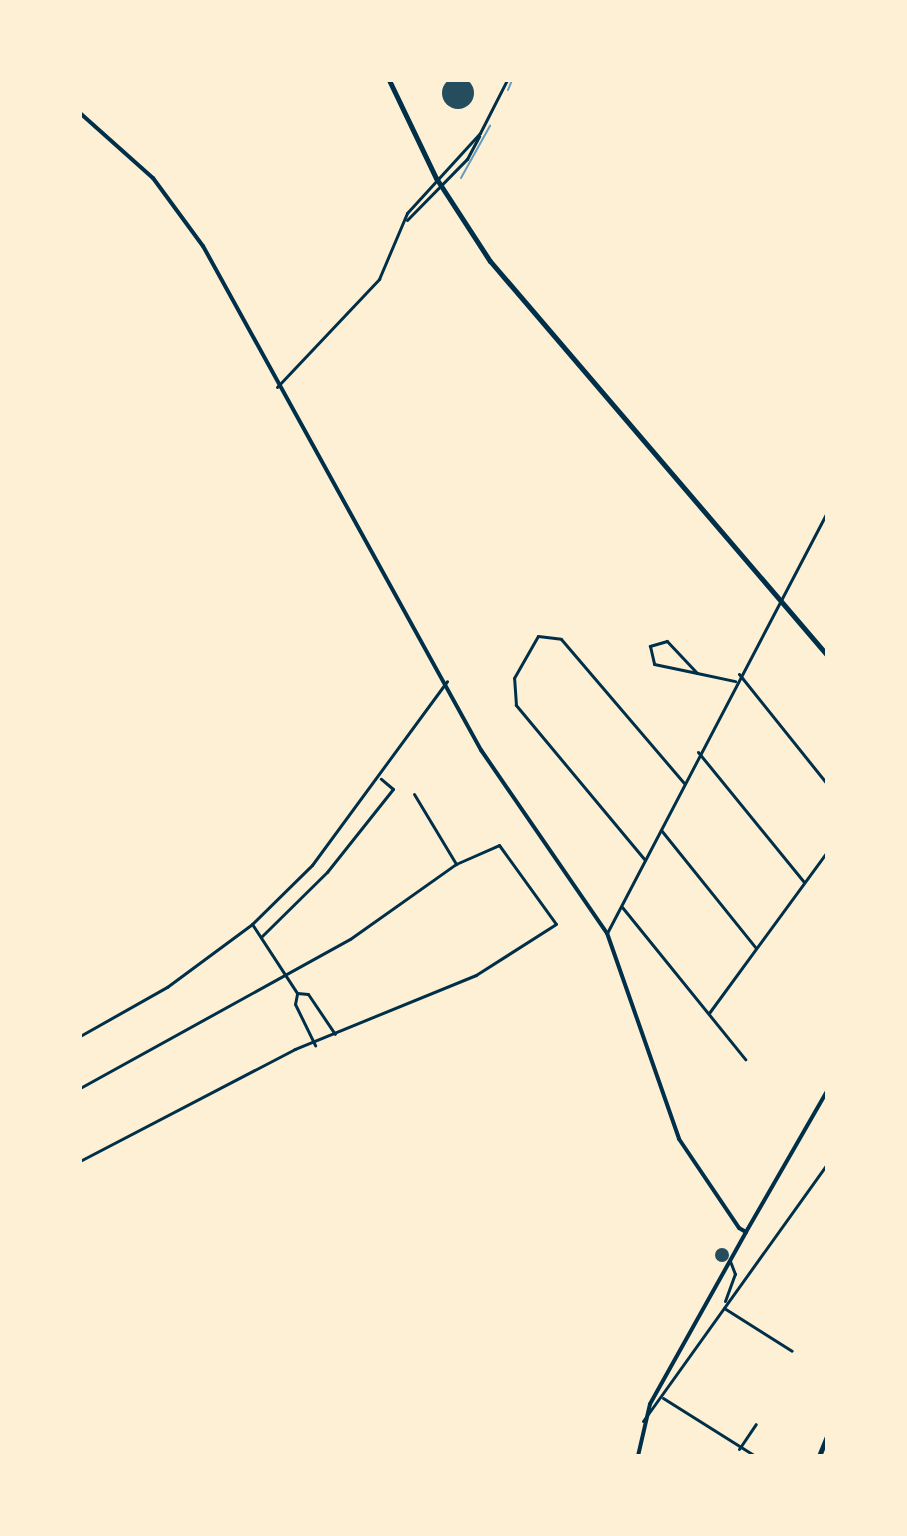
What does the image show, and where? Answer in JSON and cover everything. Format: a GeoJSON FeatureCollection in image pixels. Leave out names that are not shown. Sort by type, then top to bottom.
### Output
{"type":"FeatureCollection","features":[{"type":"Feature","properties":{"kind":"main road"},"geometry":{"type":"LineString","coordinates":[[389,80],[440,186],[534,317],[827,655]]}},
{"type":"Feature","properties":{"kind":"main road"},"geometry":{"type":"LineString","coordinates":[[80,113],[153,178],[186,220],[277,387],[447,681],[496,774],[607,933],[679,1139],[746,1232]]}},
{"type":"Feature","properties":{"kind":"main road"},"geometry":{"type":"LineString","coordinates":[[638,1456],[643,1421],[827,1091]]}},
{"type":"Feature","properties":{"kind":"main road"},"geometry":{"type":"LineString","coordinates":[[819,1456],[827,1436]]}},
{"type":"Feature","properties":{"kind":"street"},"geometry":{"type":"LineString","coordinates":[[405,223],[440,186],[480,133],[507,80]]}},
{"type":"Feature","properties":{"kind":"street"},"geometry":{"type":"LineString","coordinates":[[277,387],[370,291],[405,223],[436,178],[480,133]]}},
{"type":"Feature","properties":{"kind":"street"},"geometry":{"type":"LineString","coordinates":[[607,933],[735,681],[827,513]]}},
{"type":"Feature","properties":{"kind":"street"},"geometry":{"type":"LineString","coordinates":[[645,860],[516,705],[514,678],[538,636],[561,639],[684,783]]}},
{"type":"Feature","properties":{"kind":"street"},"geometry":{"type":"LineString","coordinates":[[697,673],[667,641],[650,646],[654,664],[735,681]]}},
{"type":"Feature","properties":{"kind":"street"},"geometry":{"type":"LineString","coordinates":[[739,674],[827,784]]}},
{"type":"Feature","properties":{"kind":"street"},"geometry":{"type":"LineString","coordinates":[[80,1036],[167,987],[252,924],[312,865],[381,779],[447,681]]}},
{"type":"Feature","properties":{"kind":"street"},"geometry":{"type":"LineString","coordinates":[[698,752],[804,882]]}},
{"type":"Feature","properties":{"kind":"street"},"geometry":{"type":"LineString","coordinates":[[261,937],[327,872],[393,789],[381,779]]}},
{"type":"Feature","properties":{"kind":"street"},"geometry":{"type":"LineString","coordinates":[[414,794],[456,864]]}},
{"type":"Feature","properties":{"kind":"street"},"geometry":{"type":"LineString","coordinates":[[661,830],[756,948]]}},
{"type":"Feature","properties":{"kind":"street"},"geometry":{"type":"LineString","coordinates":[[80,1088],[397,911],[456,864],[499,845],[556,924],[476,975],[335,1034],[80,1161]]}},
{"type":"Feature","properties":{"kind":"street"},"geometry":{"type":"LineString","coordinates":[[709,1013],[827,852]]}},
{"type":"Feature","properties":{"kind":"street"},"geometry":{"type":"LineString","coordinates":[[622,907],[745,1059]]}},
{"type":"Feature","properties":{"kind":"street"},"geometry":{"type":"LineString","coordinates":[[252,924],[297,993],[295,1004],[315,1045]]}},
{"type":"Feature","properties":{"kind":"street"},"geometry":{"type":"LineString","coordinates":[[297,993],[308,994],[335,1034]]}},
{"type":"Feature","properties":{"kind":"street"},"geometry":{"type":"LineString","coordinates":[[643,1421],[663,1398],[723,1308],[827,1164]]}},
{"type":"Feature","properties":{"kind":"street"},"geometry":{"type":"LineString","coordinates":[[723,1308],[735,1274],[730,1261]]}},
{"type":"Feature","properties":{"kind":"street"},"geometry":{"type":"LineString","coordinates":[[723,1308],[792,1351]]}},
{"type":"Feature","properties":{"kind":"street"},"geometry":{"type":"LineString","coordinates":[[663,1398],[739,1449],[755,1456]]}},
{"type":"Feature","properties":{"kind":"street"},"geometry":{"type":"LineString","coordinates":[[739,1449],[756,1424]]}},
{"type":"Feature","properties":{"kind":"building"},"geometry":{"type":"Polygon","coordinates":[[[458,77],[469,82],[474,93],[469,104],[458,109],[447,104],[442,93],[447,82],[458,77]]]}},
{"type":"Feature","properties":{"kind":"building"},"geometry":{"type":"Polygon","coordinates":[[[722,1248],[729,1255],[722,1262],[715,1255],[722,1248]]]}},
{"type":"Feature","properties":{"kind":"waterway"},"geometry":{"type":"LineString","coordinates":[[508,90],[512,80]]}},
{"type":"Feature","properties":{"kind":"waterway"},"geometry":{"type":"LineString","coordinates":[[461,178],[490,126]]}}]}
